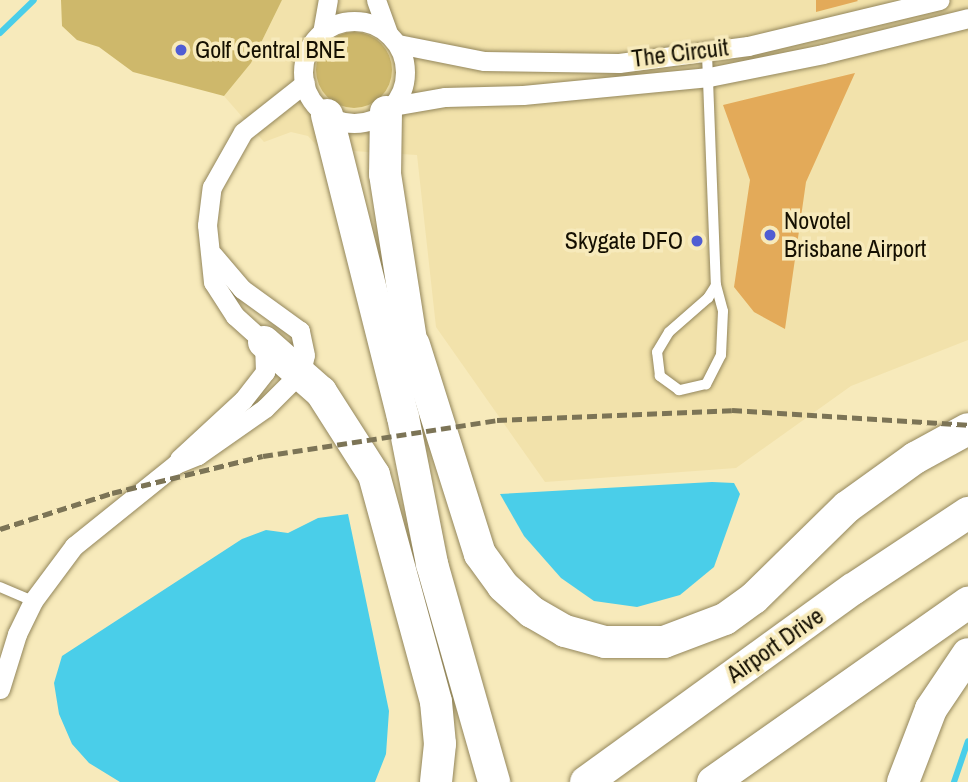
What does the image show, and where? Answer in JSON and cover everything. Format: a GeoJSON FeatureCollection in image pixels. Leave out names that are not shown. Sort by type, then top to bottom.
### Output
{"type":"FeatureCollection","features":[{"type":"Feature","properties":{"kind":"main road"},"geometry":{"type":"LineString","coordinates":[[389,109],[384,174],[414,345],[480,554],[503,586],[532,612],[565,631],[605,642],[646,645],[679,639],[725,619],[754,598],[847,507],[915,458],[968,429]]}},
{"type":"Feature","properties":{"kind":"main road"},"geometry":{"type":"LineString","coordinates":[[327,115],[404,417],[435,576],[489,737],[512,782]]}},
{"type":"Feature","properties":{"kind":"main road"},"geometry":{"type":"LineString","coordinates":[[264,342],[301,372],[348,429],[383,500],[436,702],[440,744],[436,782]]}},
{"type":"Feature","properties":{"kind":"main road"},"geometry":{"type":"LineString","coordinates":[[414,345],[415,385],[439,510],[489,737],[494,782]]}},
{"type":"Feature","properties":{"kind":"main road","name":"Airport Drive"},"geometry":{"type":"LineString","coordinates":[[586,782],[841,597],[968,513]]}},
{"type":"Feature","properties":{"kind":"main road"},"geometry":{"type":"LineString","coordinates":[[713,782],[968,603]]}},
{"type":"Feature","properties":{"kind":"main road"},"geometry":{"type":"LineString","coordinates":[[903,782],[931,709],[968,654]]}},
{"type":"Feature","properties":{"kind":"street"},"geometry":{"type":"LineString","coordinates":[[328,0],[322,33],[306,55],[305,83],[309,96],[327,115],[357,123],[389,109],[405,76],[376,0]]}},
{"type":"Feature","properties":{"kind":"street","name":"The Circuit"},"geometry":{"type":"LineString","coordinates":[[393,39],[484,61],[574,65],[707,54],[811,34],[940,0]]}},
{"type":"Feature","properties":{"kind":"street","name":"The Circuit"},"geometry":{"type":"LineString","coordinates":[[389,109],[445,97],[523,95],[709,76],[823,54],[968,18]]}},
{"type":"Feature","properties":{"kind":"street"},"geometry":{"type":"LineString","coordinates":[[322,33],[348,21],[362,21],[393,39]]}},
{"type":"Feature","properties":{"kind":"street"},"geometry":{"type":"LineString","coordinates":[[176,464],[188,446],[258,384],[265,372],[264,342],[235,316],[213,282],[208,204],[229,149],[259,116],[305,83]]}},
{"type":"Feature","properties":{"kind":"street"},"geometry":{"type":"LineString","coordinates":[[0,689],[17,634],[33,601],[81,539],[176,464],[198,455],[265,408],[301,372],[306,355],[300,331],[242,289],[213,255]]}},
{"type":"Feature","properties":{"kind":"lane"},"geometry":{"type":"LineString","coordinates":[[707,54],[716,285],[723,311],[719,365],[700,388],[679,390],[660,376],[657,352],[669,332],[708,298],[716,285]]}},
{"type":"Feature","properties":{"kind":"lane"},"geometry":{"type":"LineString","coordinates":[[0,587],[33,601]]}},
{"type":"Feature","properties":{"kind":"shaded area","name":"Golf Central BNE"},"geometry":{"type":"Polygon","coordinates":[[[61,0],[282,0],[251,63],[224,96],[133,72],[99,47],[77,40],[62,26],[61,0]]]}},
{"type":"Feature","properties":{"kind":"shaded area","name":"Skygate DFO"},"geometry":{"type":"Polygon","coordinates":[[[282,0],[968,0],[968,340],[851,386],[736,468],[545,482],[436,327],[417,155],[320,149],[308,136],[291,132],[264,142],[224,96],[251,63],[282,0]]]}},
{"type":"Feature","properties":{"kind":"shaded area"},"geometry":{"type":"Polygon","coordinates":[[[354,32],[368,35],[381,43],[389,56],[392,70],[389,84],[381,97],[368,105],[354,108],[340,105],[327,97],[319,84],[316,70],[319,56],[327,43],[340,35],[354,32]]]}},
{"type":"Feature","properties":{"kind":"water"},"geometry":{"type":"Polygon","coordinates":[[[734,483],[740,494],[714,567],[680,595],[637,607],[594,601],[561,578],[524,536],[500,494],[734,483]]]}},
{"type":"Feature","properties":{"kind":"water"},"geometry":{"type":"Polygon","coordinates":[[[348,514],[389,711],[386,754],[375,782],[120,782],[89,763],[72,744],[59,714],[54,683],[62,656],[242,539],[266,530],[288,533],[318,518],[348,514]]]}},
{"type":"Feature","properties":{"kind":"building"},"geometry":{"type":"Polygon","coordinates":[[[816,0],[857,0],[858,1],[816,12],[816,0]]]}},
{"type":"Feature","properties":{"kind":"building","name":"Novotel Brisbane Airport"},"geometry":{"type":"Polygon","coordinates":[[[855,73],[806,182],[785,329],[754,312],[734,287],[750,180],[723,105],[855,73]]]}},
{"type":"Feature","properties":{"kind":"waterway"},"geometry":{"type":"LineString","coordinates":[[0,33],[34,0]]}},
{"type":"Feature","properties":{"kind":"waterway"},"geometry":{"type":"LineString","coordinates":[[954,782],[968,741]]}},
{"type":"Feature","properties":{"kind":"railway"},"geometry":{"type":"LineString","coordinates":[[0,529],[112,493],[263,456],[497,420],[732,410],[968,425]]}},
{"type":"Feature","properties":{"kind":"place","name":"Golf Central BNE"},"geometry":{"type":"Point","coordinates":[181,50]}},
{"type":"Feature","properties":{"kind":"place","name":"Novotel Brisbane Airport"},"geometry":{"type":"Point","coordinates":[770,235]}},
{"type":"Feature","properties":{"kind":"place","name":"Skygate DFO"},"geometry":{"type":"Point","coordinates":[697,241]}}]}
